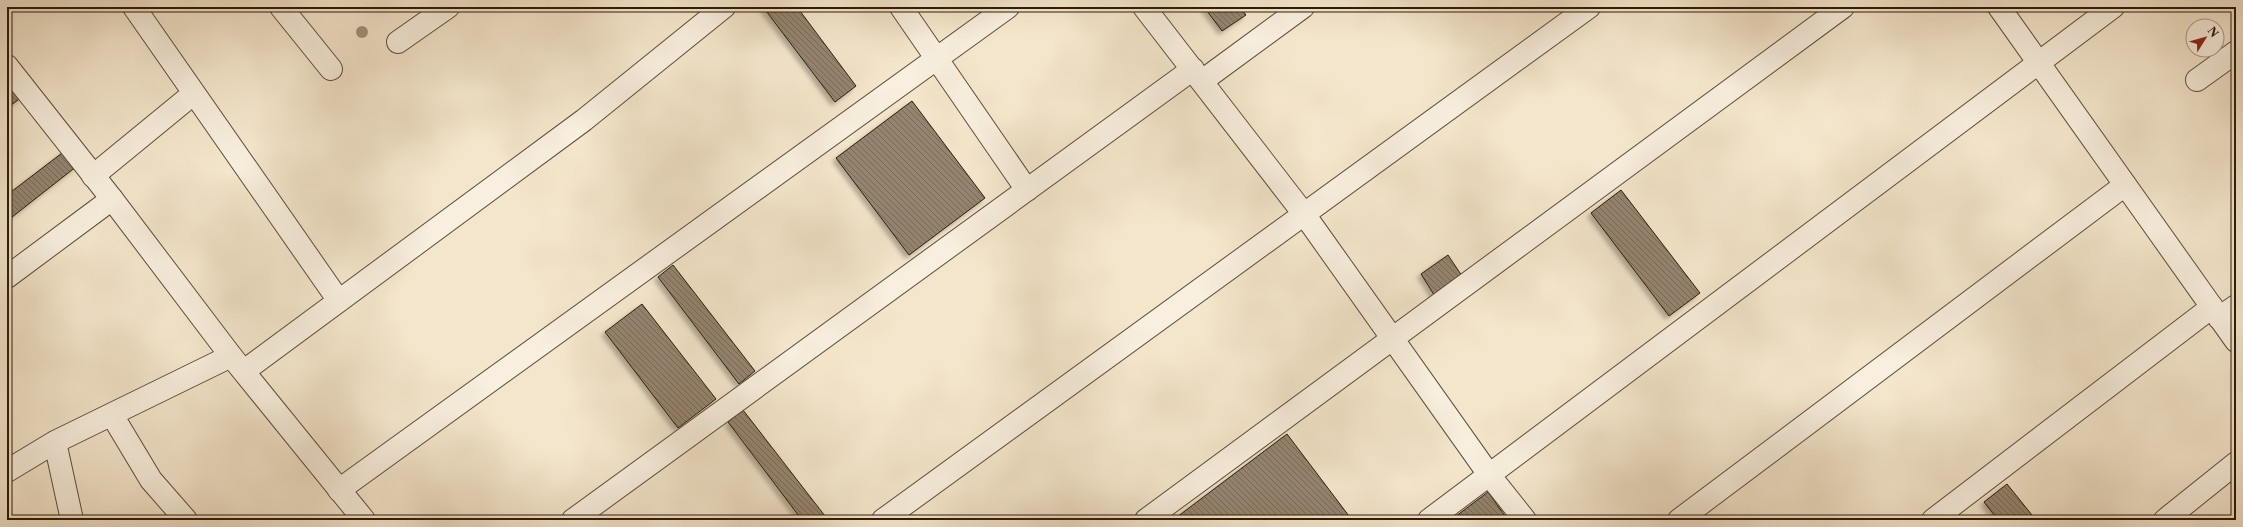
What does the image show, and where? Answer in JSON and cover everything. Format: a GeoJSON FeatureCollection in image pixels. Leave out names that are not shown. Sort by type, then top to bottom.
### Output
{"type":"FeatureCollection","features":[{"type":"Feature","properties":{"kind":"street"},"geometry":{"type":"LineString","coordinates":[[134,7],[339,301]]}},
{"type":"Feature","properties":{"kind":"street"},"geometry":{"type":"LineString","coordinates":[[282,7],[331,69]]}},
{"type":"Feature","properties":{"kind":"street"},"geometry":{"type":"LineString","coordinates":[[7,471],[55,442],[112,415],[237,363],[339,301],[584,120],[724,7]]}},
{"type":"Feature","properties":{"kind":"street"},"geometry":{"type":"LineString","coordinates":[[901,7],[1027,190]]}},
{"type":"Feature","properties":{"kind":"street"},"geometry":{"type":"LineString","coordinates":[[339,490],[935,58],[1008,7]]}},
{"type":"Feature","properties":{"kind":"street"},"geometry":{"type":"LineString","coordinates":[[1144,7],[1304,214],[1490,476],[1525,520]]}},
{"type":"Feature","properties":{"kind":"street"},"geometry":{"type":"LineString","coordinates":[[573,520],[1027,190],[1197,75],[1303,7]]}},
{"type":"Feature","properties":{"kind":"street"},"geometry":{"type":"LineString","coordinates":[[883,520],[1589,7]]}},
{"type":"Feature","properties":{"kind":"street"},"geometry":{"type":"LineString","coordinates":[[1146,520],[1843,7]]}},
{"type":"Feature","properties":{"kind":"street"},"geometry":{"type":"LineString","coordinates":[[1999,7],[2125,185],[2222,310],[2236,341]]}},
{"type":"Feature","properties":{"kind":"street"},"geometry":{"type":"LineString","coordinates":[[1429,520],[1490,476],[2113,7]]}},
{"type":"Feature","properties":{"kind":"street"},"geometry":{"type":"LineString","coordinates":[[398,42],[439,10]]}},
{"type":"Feature","properties":{"kind":"street"},"geometry":{"type":"LineString","coordinates":[[2197,80],[2236,52]]}},
{"type":"Feature","properties":{"kind":"street"},"geometry":{"type":"LineString","coordinates":[[7,66],[112,199],[237,363],[364,520]]}},
{"type":"Feature","properties":{"kind":"street"},"geometry":{"type":"LineString","coordinates":[[93,176],[194,94]]}},
{"type":"Feature","properties":{"kind":"street"},"geometry":{"type":"LineString","coordinates":[[1679,520],[2125,185]]}},
{"type":"Feature","properties":{"kind":"street"},"geometry":{"type":"LineString","coordinates":[[7,277],[112,199]]}},
{"type":"Feature","properties":{"kind":"street"},"geometry":{"type":"LineString","coordinates":[[1933,520],[2222,310]]}},
{"type":"Feature","properties":{"kind":"street"},"geometry":{"type":"LineString","coordinates":[[112,415],[151,480],[186,520]]}},
{"type":"Feature","properties":{"kind":"street"},"geometry":{"type":"LineString","coordinates":[[55,442],[72,520]]}},
{"type":"Feature","properties":{"kind":"street"},"geometry":{"type":"LineString","coordinates":[[2165,520],[2236,463]]}},
{"type":"Feature","properties":{"kind":"building"},"geometry":{"type":"Polygon","coordinates":[[[763,7],[797,7],[856,86],[835,102],[763,7]]]}},
{"type":"Feature","properties":{"kind":"building"},"geometry":{"type":"Polygon","coordinates":[[[1204,7],[1240,7],[1246,15],[1222,31],[1204,7]]]}},
{"type":"Feature","properties":{"kind":"building"},"geometry":{"type":"Polygon","coordinates":[[[7,84],[22,97],[7,108],[7,84]]]}},
{"type":"Feature","properties":{"kind":"building"},"geometry":{"type":"Polygon","coordinates":[[[912,101],[985,198],[909,255],[836,158],[912,101]]]}},
{"type":"Feature","properties":{"kind":"building"},"geometry":{"type":"Polygon","coordinates":[[[66,150],[77,166],[7,221],[7,195],[66,150]]]}},
{"type":"Feature","properties":{"kind":"building"},"geometry":{"type":"Polygon","coordinates":[[[1621,190],[1700,293],[1669,316],[1591,213],[1621,190]]]}},
{"type":"Feature","properties":{"kind":"building"},"geometry":{"type":"Polygon","coordinates":[[[1448,255],[1464,279],[1436,298],[1421,274],[1448,255]]]}},
{"type":"Feature","properties":{"kind":"building"},"geometry":{"type":"Polygon","coordinates":[[[673,265],[755,371],[739,384],[658,277],[673,265]]]}},
{"type":"Feature","properties":{"kind":"building"},"geometry":{"type":"Polygon","coordinates":[[[642,304],[716,399],[678,428],[605,332],[642,304]]]}},
{"type":"Feature","properties":{"kind":"building"},"geometry":{"type":"Polygon","coordinates":[[[743,410],[825,516],[820,520],[802,520],[728,422],[743,410]]]}},
{"type":"Feature","properties":{"kind":"building"},"geometry":{"type":"Polygon","coordinates":[[[1287,434],[1352,520],[1173,520],[1287,434]]]}},
{"type":"Feature","properties":{"kind":"building"},"geometry":{"type":"Polygon","coordinates":[[[2007,484],[2036,520],[1998,520],[1984,502],[2007,484]]]}},
{"type":"Feature","properties":{"kind":"building"},"geometry":{"type":"Polygon","coordinates":[[[1488,492],[1508,520],[1451,520],[1488,492]]]}}]}
